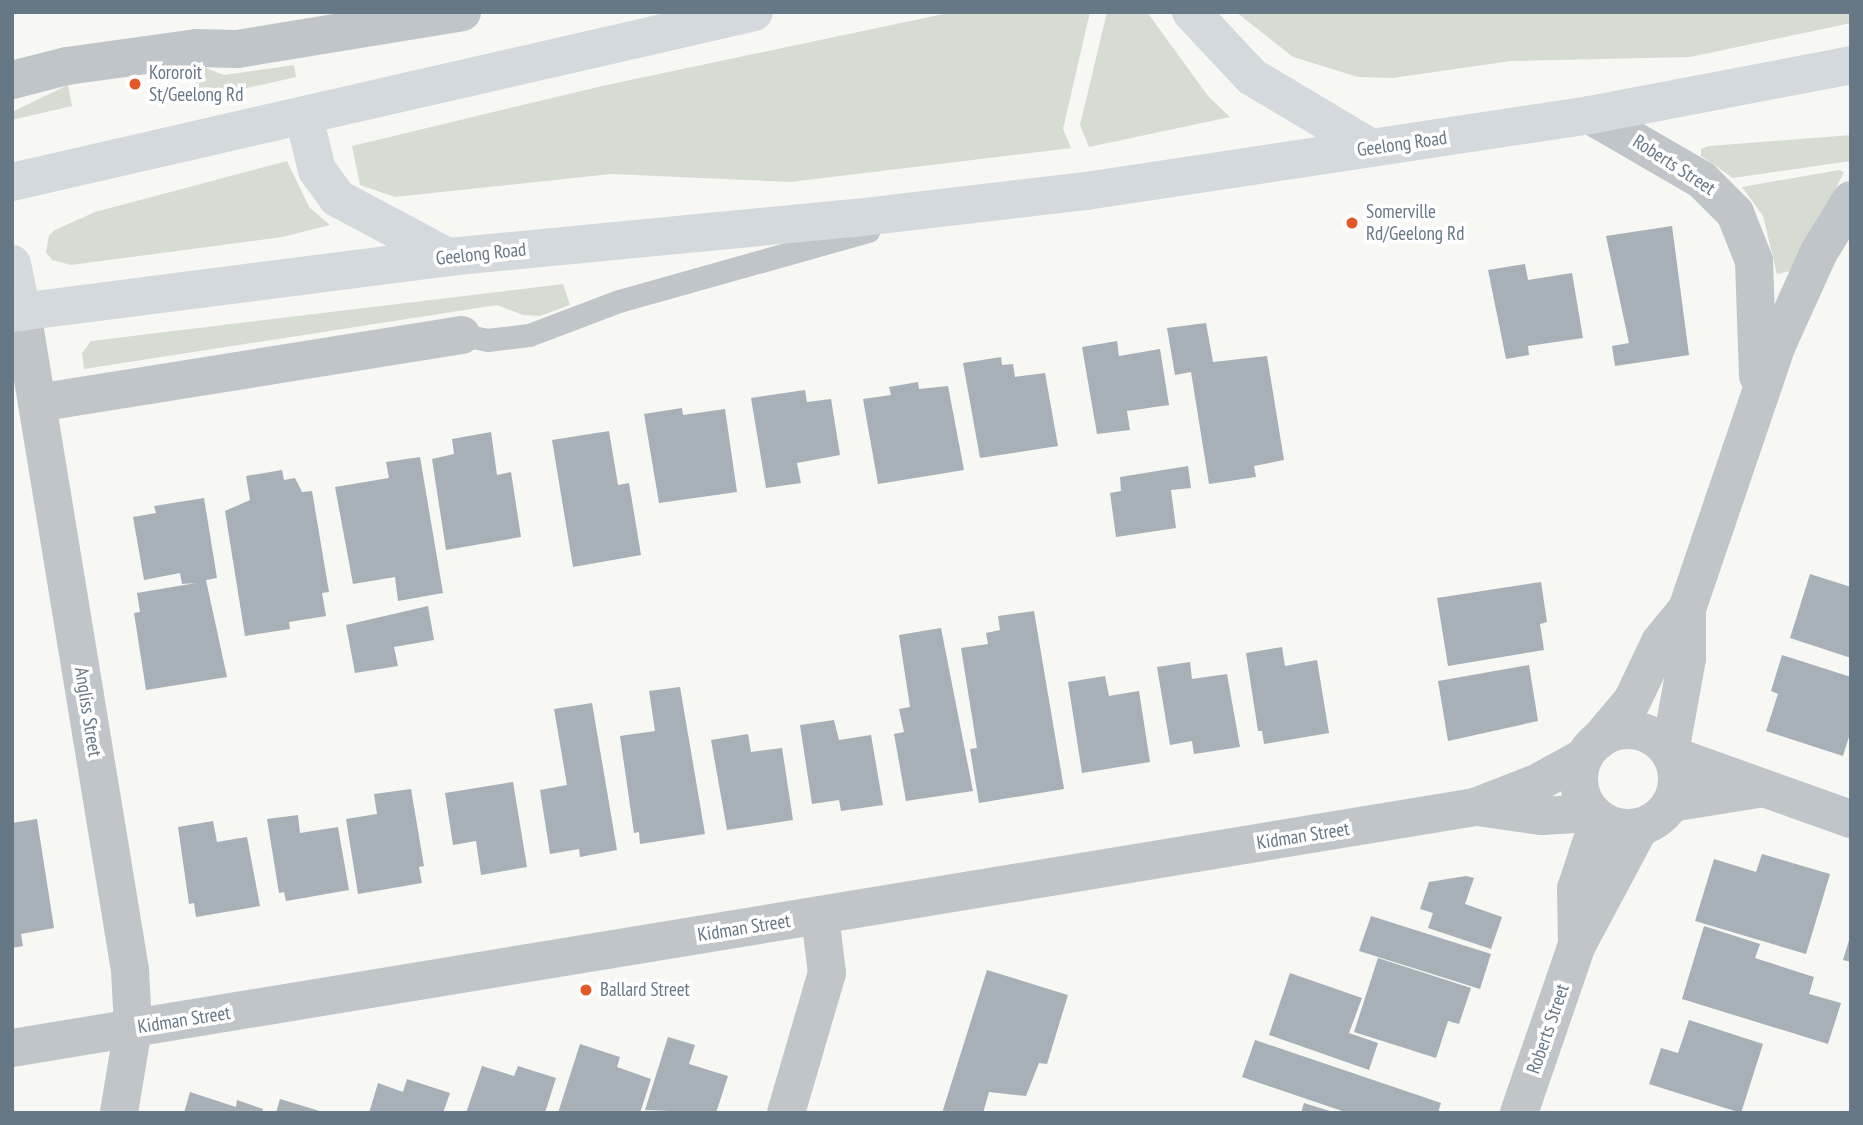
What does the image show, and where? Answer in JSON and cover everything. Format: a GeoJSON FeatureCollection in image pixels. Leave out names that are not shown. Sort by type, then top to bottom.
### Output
{"type":"FeatureCollection","features":[{"type":"Feature","properties":{"kind":"highway"},"geometry":{"type":"LineString","coordinates":[[1191,12],[1252,77],[1371,148]]}},
{"type":"Feature","properties":{"kind":"highway"},"geometry":{"type":"LineString","coordinates":[[12,182],[304,117],[733,14]]}},
{"type":"Feature","properties":{"kind":"highway","name":"Geelong Road"},"geometry":{"type":"LineString","coordinates":[[17,312],[448,257],[951,207],[1590,115],[1851,65]]}},
{"type":"Feature","properties":{"kind":"highway"},"geometry":{"type":"LineString","coordinates":[[304,117],[317,170],[337,198],[448,257]]}},
{"type":"Feature","properties":{"kind":"highway"},"geometry":{"type":"LineString","coordinates":[[12,264],[17,312]]}},
{"type":"Feature","properties":{"kind":"street"},"geometry":{"type":"LineString","coordinates":[[12,80],[67,66],[325,24],[462,12]]}},
{"type":"Feature","properties":{"kind":"street","name":"Roberts Street"},"geometry":{"type":"LineString","coordinates":[[1590,115],[1702,180],[1735,213],[1747,234],[1755,268],[1758,396]]}},
{"type":"Feature","properties":{"kind":"street","name":"Roberts Street"},"geometry":{"type":"LineString","coordinates":[[1671,754],[1687,658],[1688,609],[1758,396],[1808,274],[1851,200]]}},
{"type":"Feature","properties":{"kind":"street","name":"Angliss Street"},"geometry":{"type":"LineString","coordinates":[[17,312],[37,403],[130,970],[133,1028],[119,1113]]}},
{"type":"Feature","properties":{"kind":"street","name":"Geelong Road"},"geometry":{"type":"LineString","coordinates":[[37,403],[462,335]]}},
{"type":"Feature","properties":{"kind":"street","name":"Roberts Street"},"geometry":{"type":"LineString","coordinates":[[1591,749],[1632,701],[1660,642],[1688,609]]}},
{"type":"Feature","properties":{"kind":"street"},"geometry":{"type":"LineString","coordinates":[[1758,789],[1671,803],[1640,827],[1612,826],[1596,816],[1579,786],[1591,749],[1628,730],[1644,733],[1671,754],[1758,789],[1851,819]]}},
{"type":"Feature","properties":{"kind":"street","name":"Kidman Street"},"geometry":{"type":"LineString","coordinates":[[12,1048],[1475,807],[1537,783],[1591,749]]}},
{"type":"Feature","properties":{"kind":"street"},"geometry":{"type":"LineString","coordinates":[[1671,754],[1678,779],[1671,803]]}},
{"type":"Feature","properties":{"kind":"street","name":"Kidman Street"},"geometry":{"type":"LineString","coordinates":[[1475,807],[1542,816],[1596,816]]}},
{"type":"Feature","properties":{"kind":"street","name":"Roberts Street"},"geometry":{"type":"LineString","coordinates":[[1577,945],[1576,889],[1596,816]]}},
{"type":"Feature","properties":{"kind":"street","name":"Roberts Street"},"geometry":{"type":"LineString","coordinates":[[1520,1113],[1577,945],[1640,827]]}},
{"type":"Feature","properties":{"kind":"street"},"geometry":{"type":"LineString","coordinates":[[786,1113],[827,973],[820,916]]}},
{"type":"Feature","properties":{"kind":"lane","name":"Geelong Road"},"geometry":{"type":"LineString","coordinates":[[462,335],[487,340],[528,335],[619,301],[951,207]]}},
{"type":"Feature","properties":{"kind":"shaded area"},"geometry":{"type":"Polygon","coordinates":[[[953,12],[1090,12],[1063,129],[1071,148],[790,182],[611,174],[395,197],[360,185],[352,146],[602,86],[953,12]]]}},
{"type":"Feature","properties":{"kind":"shaded area"},"geometry":{"type":"Polygon","coordinates":[[[1107,12],[1147,12],[1208,96],[1230,117],[1089,147],[1080,125],[1107,12]]]}},
{"type":"Feature","properties":{"kind":"shaded area"},"geometry":{"type":"Polygon","coordinates":[[[1236,12],[1851,12],[1851,23],[1690,57],[1511,61],[1393,78],[1358,77],[1293,57],[1236,12]]]}},
{"type":"Feature","properties":{"kind":"shaded area"},"geometry":{"type":"Polygon","coordinates":[[[198,65],[224,75],[294,65],[296,77],[199,99],[192,71],[198,65]]]}},
{"type":"Feature","properties":{"kind":"shaded area"},"geometry":{"type":"Polygon","coordinates":[[[68,85],[72,106],[12,120],[12,112],[68,85]]]}},
{"type":"Feature","properties":{"kind":"shaded area"},"geometry":{"type":"Polygon","coordinates":[[[1851,135],[1851,161],[1733,178],[1701,156],[1701,149],[1709,146],[1851,135]]]}},
{"type":"Feature","properties":{"kind":"shaded area"},"geometry":{"type":"Polygon","coordinates":[[[287,161],[309,207],[330,225],[283,237],[71,265],[52,260],[46,252],[49,235],[55,230],[95,212],[287,161]]]}},
{"type":"Feature","properties":{"kind":"shaded area"},"geometry":{"type":"Polygon","coordinates":[[[1839,170],[1844,172],[1795,270],[1777,274],[1763,216],[1742,187],[1839,170]]]}},
{"type":"Feature","properties":{"kind":"shaded area"},"geometry":{"type":"Polygon","coordinates":[[[563,284],[570,305],[540,316],[523,315],[497,305],[84,369],[82,353],[91,341],[563,284]]]}},
{"type":"Feature","properties":{"kind":"building"},"geometry":{"type":"Polygon","coordinates":[[[1672,226],[1689,355],[1615,366],[1612,346],[1629,343],[1606,236],[1672,226]]]}},
{"type":"Feature","properties":{"kind":"building"},"geometry":{"type":"Polygon","coordinates":[[[1525,264],[1528,280],[1572,273],[1583,338],[1528,346],[1529,355],[1506,359],[1488,270],[1525,264]]]}},
{"type":"Feature","properties":{"kind":"building"},"geometry":{"type":"Polygon","coordinates":[[[1206,323],[1213,362],[1267,356],[1284,460],[1254,466],[1256,477],[1209,484],[1191,372],[1175,375],[1167,328],[1206,323]]]}},
{"type":"Feature","properties":{"kind":"building"},"geometry":{"type":"Polygon","coordinates":[[[1117,341],[1119,356],[1160,349],[1169,405],[1127,411],[1130,430],[1097,434],[1082,347],[1117,341]]]}},
{"type":"Feature","properties":{"kind":"building"},"geometry":{"type":"Polygon","coordinates":[[[1001,357],[1002,365],[1013,364],[1015,377],[1045,373],[1058,446],[980,458],[963,363],[1001,357]]]}},
{"type":"Feature","properties":{"kind":"building"},"geometry":{"type":"Polygon","coordinates":[[[918,382],[919,389],[948,386],[964,470],[878,484],[863,399],[891,395],[889,387],[918,382]]]}},
{"type":"Feature","properties":{"kind":"building"},"geometry":{"type":"Polygon","coordinates":[[[805,390],[807,402],[831,399],[840,455],[797,463],[801,483],[766,488],[751,398],[805,390]]]}},
{"type":"Feature","properties":{"kind":"building"},"geometry":{"type":"Polygon","coordinates":[[[682,408],[683,415],[725,409],[737,492],[659,503],[644,414],[682,408]]]}},
{"type":"Feature","properties":{"kind":"building"},"geometry":{"type":"Polygon","coordinates":[[[609,431],[618,485],[629,483],[641,555],[573,567],[552,440],[609,431]]]}},
{"type":"Feature","properties":{"kind":"building"},"geometry":{"type":"Polygon","coordinates":[[[491,432],[497,475],[511,472],[521,537],[446,550],[432,459],[454,454],[452,439],[491,432]]]}},
{"type":"Feature","properties":{"kind":"building"},"geometry":{"type":"Polygon","coordinates":[[[420,457],[443,593],[398,601],[395,577],[353,584],[335,487],[389,478],[386,462],[420,457]]]}},
{"type":"Feature","properties":{"kind":"building"},"geometry":{"type":"Polygon","coordinates":[[[1188,466],[1191,488],[1171,490],[1176,528],[1116,537],[1110,493],[1121,491],[1120,477],[1188,466]]]}},
{"type":"Feature","properties":{"kind":"building"},"geometry":{"type":"Polygon","coordinates":[[[282,470],[284,480],[295,478],[302,492],[312,491],[329,592],[322,593],[326,616],[289,622],[290,629],[245,636],[225,511],[250,500],[246,476],[282,470]]]}},
{"type":"Feature","properties":{"kind":"building"},"geometry":{"type":"Polygon","coordinates":[[[204,498],[217,578],[206,580],[227,677],[146,690],[134,613],[140,612],[137,593],[196,583],[182,584],[180,573],[144,580],[133,517],[156,513],[154,506],[204,498]]]}},
{"type":"Feature","properties":{"kind":"building"},"geometry":{"type":"Polygon","coordinates":[[[1810,574],[1851,587],[1851,658],[1790,638],[1810,574]]]}},
{"type":"Feature","properties":{"kind":"building"},"geometry":{"type":"Polygon","coordinates":[[[1541,582],[1547,622],[1540,624],[1544,650],[1448,666],[1437,598],[1541,582]]]}},
{"type":"Feature","properties":{"kind":"building"},"geometry":{"type":"Polygon","coordinates":[[[428,606],[434,640],[394,647],[398,666],[355,673],[346,625],[428,606]]]}},
{"type":"Feature","properties":{"kind":"building"},"geometry":{"type":"Polygon","coordinates":[[[1034,611],[1064,789],[979,803],[970,749],[977,748],[961,648],[988,644],[986,633],[1000,630],[998,616],[1034,611]]]}},
{"type":"Feature","properties":{"kind":"building"},"geometry":{"type":"Polygon","coordinates":[[[941,628],[973,791],[906,801],[894,734],[904,732],[899,709],[910,707],[899,635],[941,628]]]}},
{"type":"Feature","properties":{"kind":"building"},"geometry":{"type":"Polygon","coordinates":[[[1282,647],[1285,666],[1317,660],[1329,733],[1264,744],[1262,731],[1258,731],[1246,653],[1282,647]]]}},
{"type":"Feature","properties":{"kind":"building"},"geometry":{"type":"Polygon","coordinates":[[[1782,655],[1851,677],[1851,730],[1843,756],[1766,731],[1778,694],[1771,691],[1782,655]]]}},
{"type":"Feature","properties":{"kind":"building"},"geometry":{"type":"Polygon","coordinates":[[[1190,662],[1192,679],[1227,674],[1240,747],[1194,754],[1192,741],[1170,745],[1157,667],[1190,662]]]}},
{"type":"Feature","properties":{"kind":"building"},"geometry":{"type":"Polygon","coordinates":[[[1529,665],[1538,721],[1448,741],[1438,681],[1529,665]]]}},
{"type":"Feature","properties":{"kind":"building"},"geometry":{"type":"Polygon","coordinates":[[[1105,676],[1109,696],[1139,691],[1150,762],[1082,773],[1068,682],[1105,676]]]}},
{"type":"Feature","properties":{"kind":"building"},"geometry":{"type":"Polygon","coordinates":[[[680,687],[705,834],[640,844],[639,832],[634,833],[620,736],[655,731],[649,691],[680,687]]]}},
{"type":"Feature","properties":{"kind":"building"},"geometry":{"type":"Polygon","coordinates":[[[592,703],[617,850],[580,857],[579,849],[550,854],[540,790],[567,785],[554,709],[592,703]]]}},
{"type":"Feature","properties":{"kind":"building"},"geometry":{"type":"Polygon","coordinates":[[[834,720],[839,740],[871,735],[883,805],[841,811],[839,800],[812,804],[800,725],[834,720]]]}},
{"type":"Feature","properties":{"kind":"building"},"geometry":{"type":"Polygon","coordinates":[[[748,734],[751,752],[782,748],[793,820],[727,830],[711,740],[748,734]]]}},
{"type":"Feature","properties":{"kind":"building"},"geometry":{"type":"Polygon","coordinates":[[[513,782],[527,867],[481,875],[476,841],[453,845],[445,793],[513,782]]]}},
{"type":"Feature","properties":{"kind":"building"},"geometry":{"type":"Polygon","coordinates":[[[411,789],[424,866],[419,867],[422,883],[358,894],[346,819],[377,814],[374,794],[411,789]]]}},
{"type":"Feature","properties":{"kind":"building"},"geometry":{"type":"Polygon","coordinates":[[[298,815],[300,833],[338,827],[349,890],[286,901],[284,892],[279,893],[267,819],[298,815]]]}},
{"type":"Feature","properties":{"kind":"building"},"geometry":{"type":"Polygon","coordinates":[[[37,819],[54,928],[21,934],[23,946],[12,948],[12,823],[37,819]]]}},
{"type":"Feature","properties":{"kind":"building"},"geometry":{"type":"Polygon","coordinates":[[[213,821],[217,842],[247,837],[260,906],[196,917],[194,903],[189,904],[178,827],[213,821]]]}},
{"type":"Feature","properties":{"kind":"building"},"geometry":{"type":"Polygon","coordinates":[[[1762,854],[1830,874],[1806,954],[1695,921],[1714,859],[1756,872],[1762,854]]]}},
{"type":"Feature","properties":{"kind":"building"},"geometry":{"type":"Polygon","coordinates":[[[1466,876],[1474,878],[1465,904],[1502,917],[1491,949],[1428,928],[1433,913],[1420,909],[1429,882],[1466,876]]]}},
{"type":"Feature","properties":{"kind":"building"},"geometry":{"type":"Polygon","coordinates":[[[1371,916],[1491,954],[1480,989],[1359,951],[1371,916]]]}},
{"type":"Feature","properties":{"kind":"building"},"geometry":{"type":"Polygon","coordinates":[[[1704,926],[1760,944],[1755,958],[1814,977],[1809,994],[1841,1003],[1828,1044],[1682,999],[1704,926]]]}},
{"type":"Feature","properties":{"kind":"building"},"geometry":{"type":"Polygon","coordinates":[[[1851,937],[1851,962],[1843,960],[1851,937]]]}},
{"type":"Feature","properties":{"kind":"building"},"geometry":{"type":"Polygon","coordinates":[[[1378,958],[1471,988],[1459,1024],[1448,1021],[1436,1058],[1354,1032],[1378,958]]]}},
{"type":"Feature","properties":{"kind":"building"},"geometry":{"type":"Polygon","coordinates":[[[987,970],[1068,995],[1047,1064],[1039,1063],[1026,1096],[989,1092],[983,1113],[942,1113],[987,970]]]}},
{"type":"Feature","properties":{"kind":"building"},"geometry":{"type":"Polygon","coordinates":[[[1290,973],[1362,998],[1349,1033],[1378,1043],[1369,1070],[1269,1035],[1290,973]]]}},
{"type":"Feature","properties":{"kind":"building"},"geometry":{"type":"Polygon","coordinates":[[[1689,1020],[1763,1044],[1741,1113],[1649,1084],[1661,1048],[1678,1053],[1689,1020]]]}},
{"type":"Feature","properties":{"kind":"building"},"geometry":{"type":"Polygon","coordinates":[[[668,1037],[695,1045],[689,1064],[728,1076],[716,1113],[645,1110],[668,1037]]]}},
{"type":"Feature","properties":{"kind":"building"},"geometry":{"type":"Polygon","coordinates":[[[1255,1040],[1441,1103],[1438,1113],[1348,1113],[1242,1077],[1255,1040]]]}},
{"type":"Feature","properties":{"kind":"building"},"geometry":{"type":"Polygon","coordinates":[[[580,1044],[620,1057],[617,1067],[651,1079],[640,1113],[558,1113],[580,1044]]]}},
{"type":"Feature","properties":{"kind":"building"},"geometry":{"type":"Polygon","coordinates":[[[482,1066],[514,1076],[518,1066],[556,1078],[545,1113],[466,1113],[482,1066]]]}},
{"type":"Feature","properties":{"kind":"building"},"geometry":{"type":"Polygon","coordinates":[[[407,1079],[450,1093],[443,1113],[369,1113],[378,1083],[403,1092],[407,1079]]]}},
{"type":"Feature","properties":{"kind":"building"},"geometry":{"type":"Polygon","coordinates":[[[190,1092],[236,1107],[237,1100],[263,1109],[262,1113],[184,1113],[190,1092]]]}},
{"type":"Feature","properties":{"kind":"building"},"geometry":{"type":"Polygon","coordinates":[[[280,1099],[323,1112],[323,1113],[276,1113],[280,1099]]]}},
{"type":"Feature","properties":{"kind":"building"},"geometry":{"type":"Polygon","coordinates":[[[1304,1103],[1333,1112],[1333,1113],[1301,1113],[1304,1103]]]}},
{"type":"Feature","properties":{"kind":"place","name":"Kororoit St/Geelong Rd"},"geometry":{"type":"Point","coordinates":[135,84]}},
{"type":"Feature","properties":{"kind":"place","name":"Somerville Rd/Geelong Rd"},"geometry":{"type":"Point","coordinates":[1352,223]}},
{"type":"Feature","properties":{"kind":"place","name":"Ballard Street"},"geometry":{"type":"Point","coordinates":[586,990]}}]}
